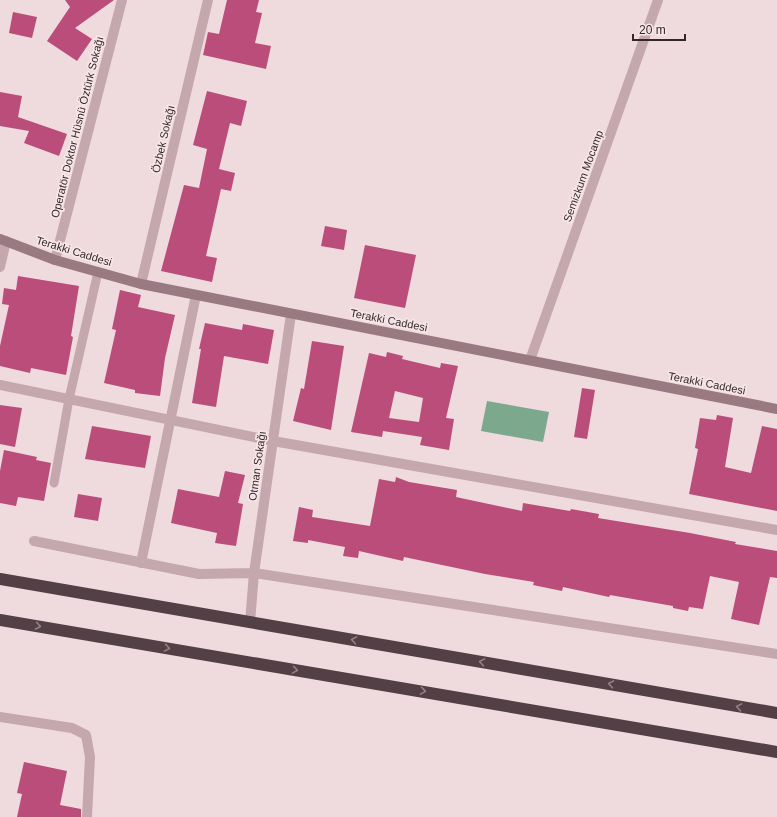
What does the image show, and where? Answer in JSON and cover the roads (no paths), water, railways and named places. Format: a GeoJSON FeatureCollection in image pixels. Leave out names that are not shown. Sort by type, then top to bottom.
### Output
{"type":"FeatureCollection","features":[{"type":"Feature","properties":{"kind":"highway"},"geometry":{"type":"LineString","coordinates":[[0,580],[777,713]]}},
{"type":"Feature","properties":{"kind":"highway"},"geometry":{"type":"LineString","coordinates":[[0,620],[777,752]]}},
{"type":"Feature","properties":{"kind":"street","name":"Operatör Doktor Hüsnü Öztürk Sokağı"},"geometry":{"type":"LineString","coordinates":[[55,260],[122,0]]}},
{"type":"Feature","properties":{"kind":"street","name":"Özbek Sokağı"},"geometry":{"type":"LineString","coordinates":[[141,284],[208,0]]}},
{"type":"Feature","properties":{"kind":"street","name":"Semizkum Mocamp"},"geometry":{"type":"LineString","coordinates":[[530,360],[658,0]]}},
{"type":"Feature","properties":{"kind":"street","name":"Terakki Caddesi"},"geometry":{"type":"LineString","coordinates":[[3,240],[55,260],[141,284],[777,409]]}},
{"type":"Feature","properties":{"kind":"street"},"geometry":{"type":"LineString","coordinates":[[0,267],[3,240]]}},
{"type":"Feature","properties":{"kind":"street"},"geometry":{"type":"LineString","coordinates":[[141,563],[196,295]]}},
{"type":"Feature","properties":{"kind":"street","name":"Otman Sokağı"},"geometry":{"type":"LineString","coordinates":[[250,622],[254,573],[291,314]]}},
{"type":"Feature","properties":{"kind":"street"},"geometry":{"type":"LineString","coordinates":[[0,385],[273,441],[777,530]]}},
{"type":"Feature","properties":{"kind":"street"},"geometry":{"type":"LineString","coordinates":[[34,541],[199,574],[254,573],[777,654]]}},
{"type":"Feature","properties":{"kind":"street"},"geometry":{"type":"LineString","coordinates":[[0,717],[72,728],[86,735],[90,757],[86,817]]}},
{"type":"Feature","properties":{"kind":"lane"},"geometry":{"type":"LineString","coordinates":[[54,483],[69,399],[98,272]]}}]}
